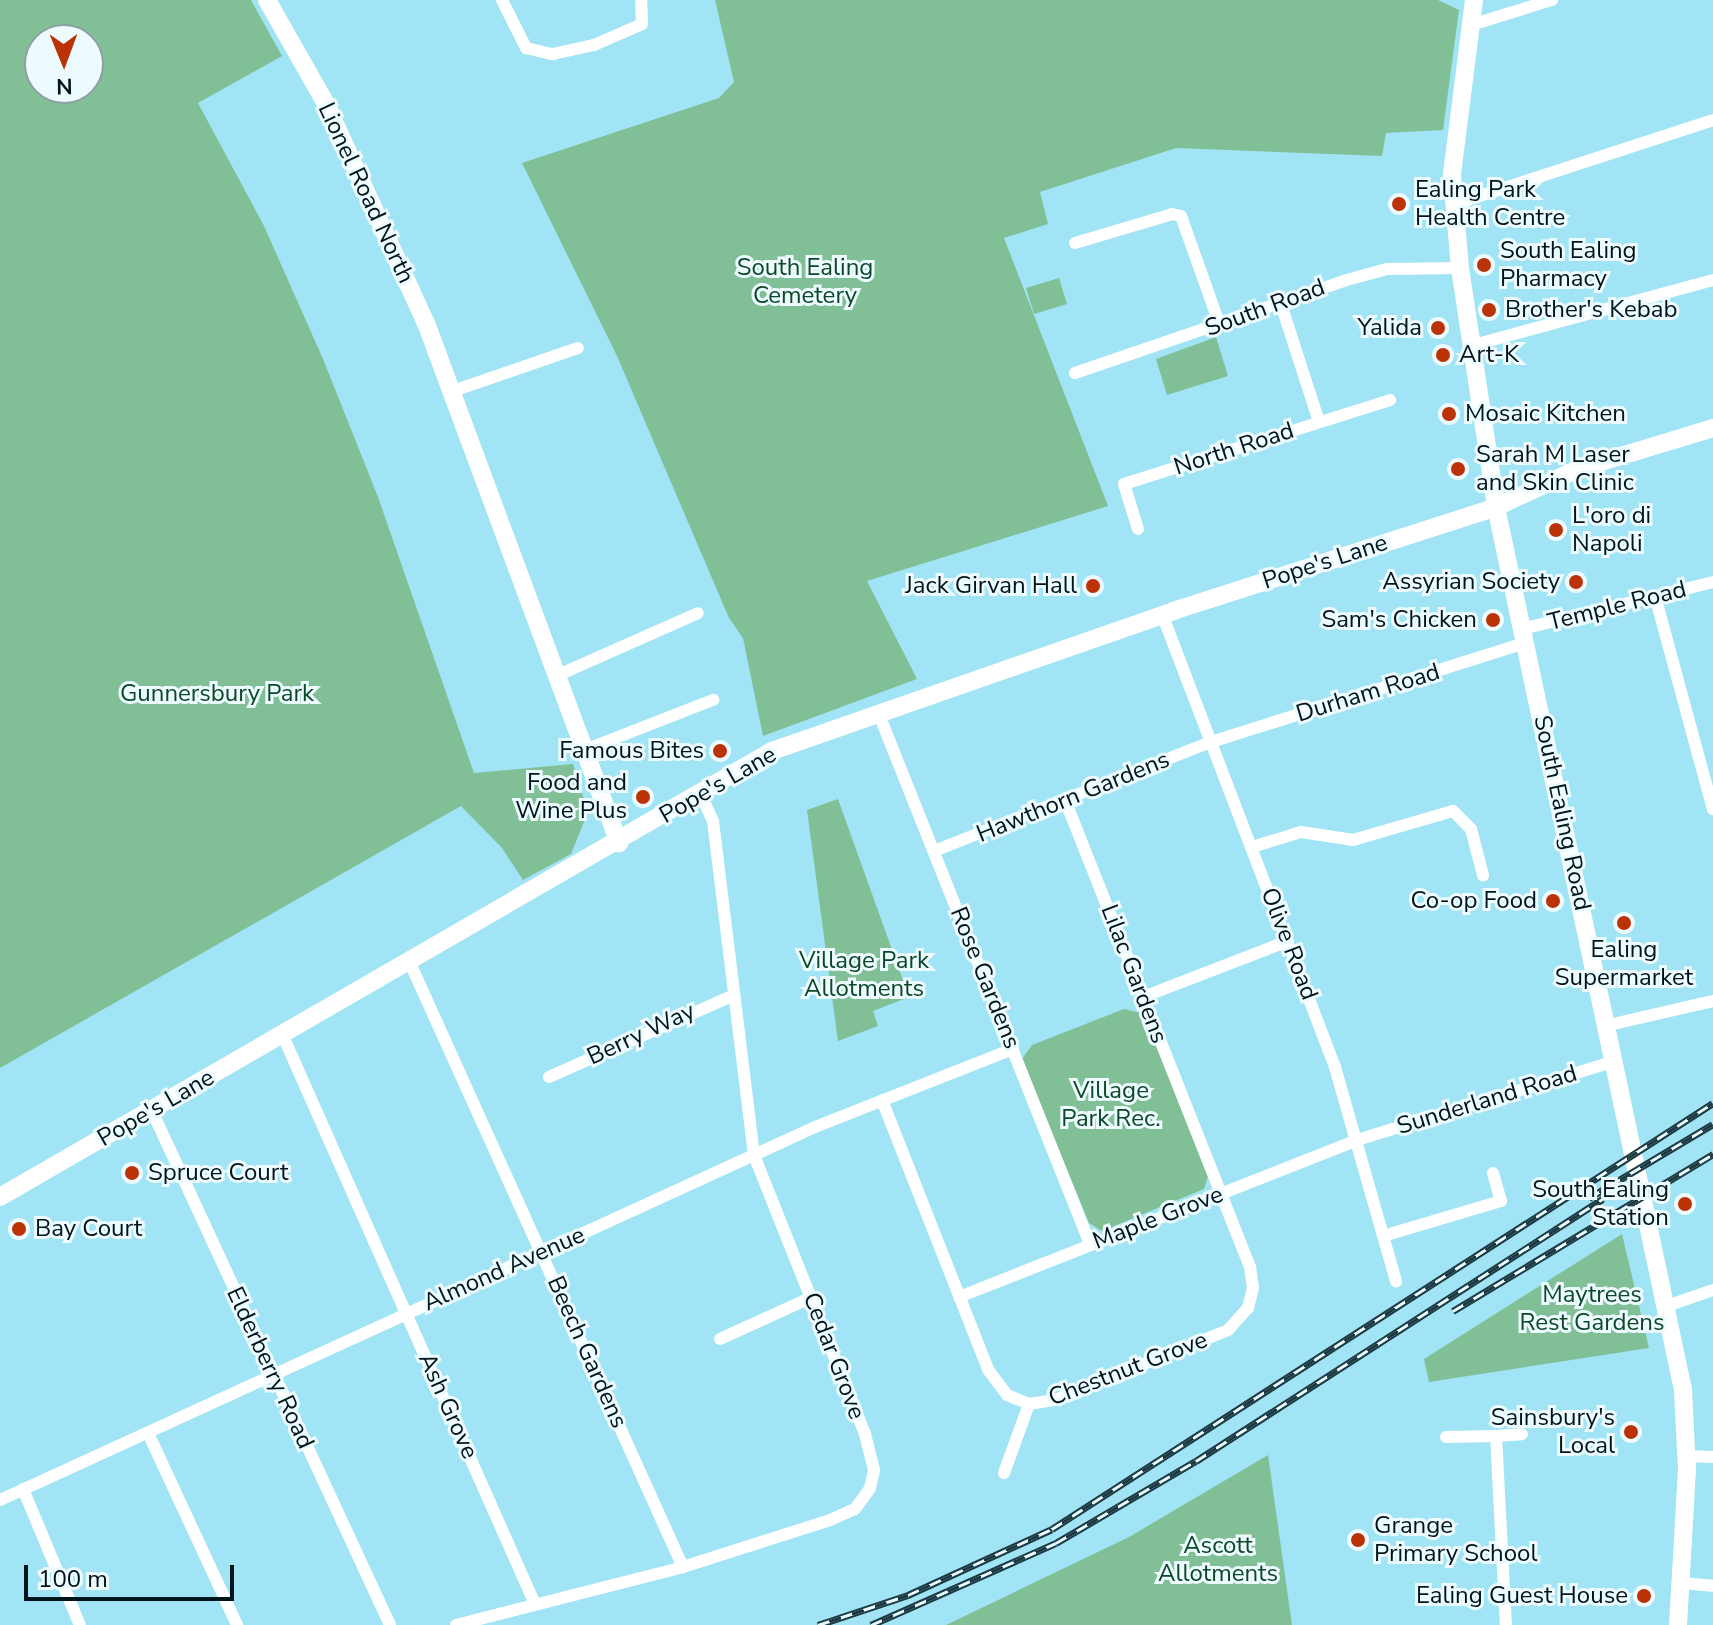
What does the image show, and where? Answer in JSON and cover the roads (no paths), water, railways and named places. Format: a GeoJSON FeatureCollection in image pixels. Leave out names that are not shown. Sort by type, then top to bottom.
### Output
{"type":"FeatureCollection","features":[{"type":"Feature","properties":{"kind":"main road","name":"Lionel Road North"},"geometry":{"type":"LineString","coordinates":[[267,0],[349,153],[453,391],[582,751],[619,843]]}},
{"type":"Feature","properties":{"kind":"main road","name":"South Ealing Road"},"geometry":{"type":"LineString","coordinates":[[1474,0],[1452,205],[1470,346],[1496,507],[1629,1115],[1683,1390],[1687,1456],[1678,1625]]}},
{"type":"Feature","properties":{"kind":"main road","name":"Pope's Lane"},"geometry":{"type":"LineString","coordinates":[[0,1197],[619,843],[772,751],[1162,614],[1496,507],[1578,469],[1713,428]]}},
{"type":"Feature","properties":{"kind":"street"},"geometry":{"type":"LineString","coordinates":[[502,0],[526,48],[553,54],[594,45],[642,24],[641,0]]}},
{"type":"Feature","properties":{"kind":"street"},"geometry":{"type":"LineString","coordinates":[[1471,25],[1552,0]]}},
{"type":"Feature","properties":{"kind":"street"},"geometry":{"type":"LineString","coordinates":[[1452,205],[1713,120]]}},
{"type":"Feature","properties":{"kind":"street"},"geometry":{"type":"LineString","coordinates":[[1075,243],[1172,214],[1181,216],[1219,323]]}},
{"type":"Feature","properties":{"kind":"street","name":"South Road"},"geometry":{"type":"LineString","coordinates":[[1075,373],[1280,301],[1387,269],[1460,268]]}},
{"type":"Feature","properties":{"kind":"street"},"geometry":{"type":"LineString","coordinates":[[1470,346],[1713,280]]}},
{"type":"Feature","properties":{"kind":"street"},"geometry":{"type":"LineString","coordinates":[[1280,301],[1319,422]]}},
{"type":"Feature","properties":{"kind":"street"},"geometry":{"type":"LineString","coordinates":[[453,391],[578,348]]}},
{"type":"Feature","properties":{"kind":"street","name":"North Road"},"geometry":{"type":"LineString","coordinates":[[1138,529],[1124,484],[1390,400]]}},
{"type":"Feature","properties":{"kind":"street","name":"Temple Road"},"geometry":{"type":"LineString","coordinates":[[1523,636],[1713,582]]}},
{"type":"Feature","properties":{"kind":"street"},"geometry":{"type":"LineString","coordinates":[[1655,596],[1713,809]]}},
{"type":"Feature","properties":{"kind":"street"},"geometry":{"type":"LineString","coordinates":[[556,676],[698,613]]}},
{"type":"Feature","properties":{"kind":"street","name":"Olive Road"},"geometry":{"type":"LineString","coordinates":[[1162,614],[1288,941],[1357,1140],[1396,1281]]}},
{"type":"Feature","properties":{"kind":"street","name":"Durham Road"},"geometry":{"type":"LineString","coordinates":[[1211,742],[1523,636]]}},
{"type":"Feature","properties":{"kind":"street"},"geometry":{"type":"LineString","coordinates":[[582,751],[713,700]]}},
{"type":"Feature","properties":{"kind":"street","name":"Rose Gardens"},"geometry":{"type":"LineString","coordinates":[[878,712],[1090,1244]]}},
{"type":"Feature","properties":{"kind":"street","name":"Hawthorn Gardens"},"geometry":{"type":"LineString","coordinates":[[934,851],[1211,742]]}},
{"type":"Feature","properties":{"kind":"street","name":"Cedar Grove"},"geometry":{"type":"LineString","coordinates":[[456,1625],[534,1602],[683,1567],[830,1520],[855,1509],[870,1488],[874,1470],[865,1434],[754,1155],[713,821],[701,795]]}},
{"type":"Feature","properties":{"kind":"street","name":"Lilac Gardens"},"geometry":{"type":"LineString","coordinates":[[1065,800],[1221,1194]]}},
{"type":"Feature","properties":{"kind":"street"},"geometry":{"type":"LineString","coordinates":[[1252,847],[1301,832],[1353,840],[1453,811],[1471,829],[1483,875]]}},
{"type":"Feature","properties":{"kind":"street"},"geometry":{"type":"LineString","coordinates":[[1143,997],[1288,941]]}},
{"type":"Feature","properties":{"kind":"street","name":"Beech Gardens"},"geometry":{"type":"LineString","coordinates":[[410,963],[683,1567]]}},
{"type":"Feature","properties":{"kind":"street","name":"Berry Way"},"geometry":{"type":"LineString","coordinates":[[549,1077],[734,995]]}},
{"type":"Feature","properties":{"kind":"street"},"geometry":{"type":"LineString","coordinates":[[1609,1025],[1713,1001]]}},
{"type":"Feature","properties":{"kind":"street","name":"Ash Grove"},"geometry":{"type":"LineString","coordinates":[[283,1036],[534,1602]]}},
{"type":"Feature","properties":{"kind":"street","name":"Almond Avenue"},"geometry":{"type":"LineString","coordinates":[[0,1500],[754,1155],[882,1100],[1013,1049]]}},
{"type":"Feature","properties":{"kind":"street","name":"Sunderland Road"},"geometry":{"type":"LineString","coordinates":[[1357,1140],[1616,1061]]}},
{"type":"Feature","properties":{"kind":"street","name":"Chestnut Grove"},"geometry":{"type":"LineString","coordinates":[[882,1100],[989,1371],[1007,1395],[1029,1404],[1055,1400],[1228,1330],[1241,1319],[1252,1299],[1251,1277],[1221,1194]]}},
{"type":"Feature","properties":{"kind":"street","name":"Elderberry Road"},"geometry":{"type":"LineString","coordinates":[[152,1111],[390,1625]]}},
{"type":"Feature","properties":{"kind":"street","name":"Maple Grove"},"geometry":{"type":"LineString","coordinates":[[959,1297],[1357,1140]]}},
{"type":"Feature","properties":{"kind":"street"},"geometry":{"type":"LineString","coordinates":[[1383,1236],[1501,1201],[1493,1173]]}},
{"type":"Feature","properties":{"kind":"street"},"geometry":{"type":"LineString","coordinates":[[1667,1306],[1713,1290]]}},
{"type":"Feature","properties":{"kind":"street"},"geometry":{"type":"LineString","coordinates":[[720,1339],[812,1297]]}},
{"type":"Feature","properties":{"kind":"street"},"geometry":{"type":"LineString","coordinates":[[1004,1473],[1029,1404]]}},
{"type":"Feature","properties":{"kind":"street"},"geometry":{"type":"LineString","coordinates":[[148,1433],[237,1625]]}},
{"type":"Feature","properties":{"kind":"street"},"geometry":{"type":"LineString","coordinates":[[1446,1437],[1522,1434]]}},
{"type":"Feature","properties":{"kind":"street"},"geometry":{"type":"LineString","coordinates":[[1496,1436],[1506,1625]]}},
{"type":"Feature","properties":{"kind":"street"},"geometry":{"type":"LineString","coordinates":[[1687,1456],[1713,1457]]}},
{"type":"Feature","properties":{"kind":"street"},"geometry":{"type":"LineString","coordinates":[[23,1489],[80,1625]]}},
{"type":"Feature","properties":{"kind":"street"},"geometry":{"type":"LineString","coordinates":[[1681,1583],[1713,1586]]}},
{"type":"Feature","properties":{"kind":"railway"},"geometry":{"type":"LineString","coordinates":[[818,1625],[908,1595],[1052,1529],[1713,1103]]}},
{"type":"Feature","properties":{"kind":"railway"},"geometry":{"type":"LineString","coordinates":[[1589,1198],[1713,1124]]}},
{"type":"Feature","properties":{"kind":"railway"},"geometry":{"type":"LineString","coordinates":[[1453,1311],[1713,1154]]}},
{"type":"Feature","properties":{"kind":"railway"},"geometry":{"type":"LineString","coordinates":[[871,1625],[1056,1543],[1196,1461],[1603,1199]]}},
{"type":"Feature","properties":{"kind":"place","name":"Ealing Park Health Centre"},"geometry":{"type":"Point","coordinates":[1399,204]}},
{"type":"Feature","properties":{"kind":"place","name":"South Ealing Pharmacy"},"geometry":{"type":"Point","coordinates":[1484,265]}},
{"type":"Feature","properties":{"kind":"place","name":"Brother's Kebab"},"geometry":{"type":"Point","coordinates":[1489,310]}},
{"type":"Feature","properties":{"kind":"place","name":"Yalida"},"geometry":{"type":"Point","coordinates":[1438,328]}},
{"type":"Feature","properties":{"kind":"place","name":"Art-K"},"geometry":{"type":"Point","coordinates":[1443,355]}},
{"type":"Feature","properties":{"kind":"place","name":"Mosaic Kitchen"},"geometry":{"type":"Point","coordinates":[1449,414]}},
{"type":"Feature","properties":{"kind":"place","name":"Sarah M Laser and Skin Clinic"},"geometry":{"type":"Point","coordinates":[1458,469]}},
{"type":"Feature","properties":{"kind":"place","name":"L'oro di Napoli"},"geometry":{"type":"Point","coordinates":[1556,530]}},
{"type":"Feature","properties":{"kind":"place","name":"Assyrian Society"},"geometry":{"type":"Point","coordinates":[1576,582]}},
{"type":"Feature","properties":{"kind":"place","name":"Jack Girvan Hall"},"geometry":{"type":"Point","coordinates":[1093,586]}},
{"type":"Feature","properties":{"kind":"place","name":"Sam's Chicken"},"geometry":{"type":"Point","coordinates":[1493,620]}},
{"type":"Feature","properties":{"kind":"place","name":"Famous Bites"},"geometry":{"type":"Point","coordinates":[720,751]}},
{"type":"Feature","properties":{"kind":"place","name":"Food and Wine Plus"},"geometry":{"type":"Point","coordinates":[643,797]}},
{"type":"Feature","properties":{"kind":"place","name":"Co-op Food"},"geometry":{"type":"Point","coordinates":[1553,901]}},
{"type":"Feature","properties":{"kind":"place","name":"Ealing Supermarket"},"geometry":{"type":"Point","coordinates":[1624,923]}},
{"type":"Feature","properties":{"kind":"place","name":"Spruce Court"},"geometry":{"type":"Point","coordinates":[132,1173]}},
{"type":"Feature","properties":{"kind":"place","name":"South Ealing Station"},"geometry":{"type":"Point","coordinates":[1685,1204]}},
{"type":"Feature","properties":{"kind":"place","name":"Bay Court"},"geometry":{"type":"Point","coordinates":[19,1229]}},
{"type":"Feature","properties":{"kind":"place","name":"Sainsbury's Local"},"geometry":{"type":"Point","coordinates":[1631,1432]}},
{"type":"Feature","properties":{"kind":"place","name":"Grange Primary School"},"geometry":{"type":"Point","coordinates":[1358,1540]}},
{"type":"Feature","properties":{"kind":"place","name":"Ealing Guest House"},"geometry":{"type":"Point","coordinates":[1644,1596]}},
{"type":"Feature","properties":{"kind":"park label","name":"South Ealing Cemetery"},"geometry":{"type":"Point","coordinates":[805,282]}},
{"type":"Feature","properties":{"kind":"park label","name":"Gunnersbury Park"},"geometry":{"type":"Point","coordinates":[217,694]}},
{"type":"Feature","properties":{"kind":"park label","name":"Village Park Allotments"},"geometry":{"type":"Point","coordinates":[864,975]}},
{"type":"Feature","properties":{"kind":"park label","name":"Village Park Rec."},"geometry":{"type":"Point","coordinates":[1111,1105]}},
{"type":"Feature","properties":{"kind":"park label","name":"Maytrees Rest Gardens"},"geometry":{"type":"Point","coordinates":[1592,1309]}},
{"type":"Feature","properties":{"kind":"park label","name":"Ascott Allotments"},"geometry":{"type":"Point","coordinates":[1218,1560]}}]}
